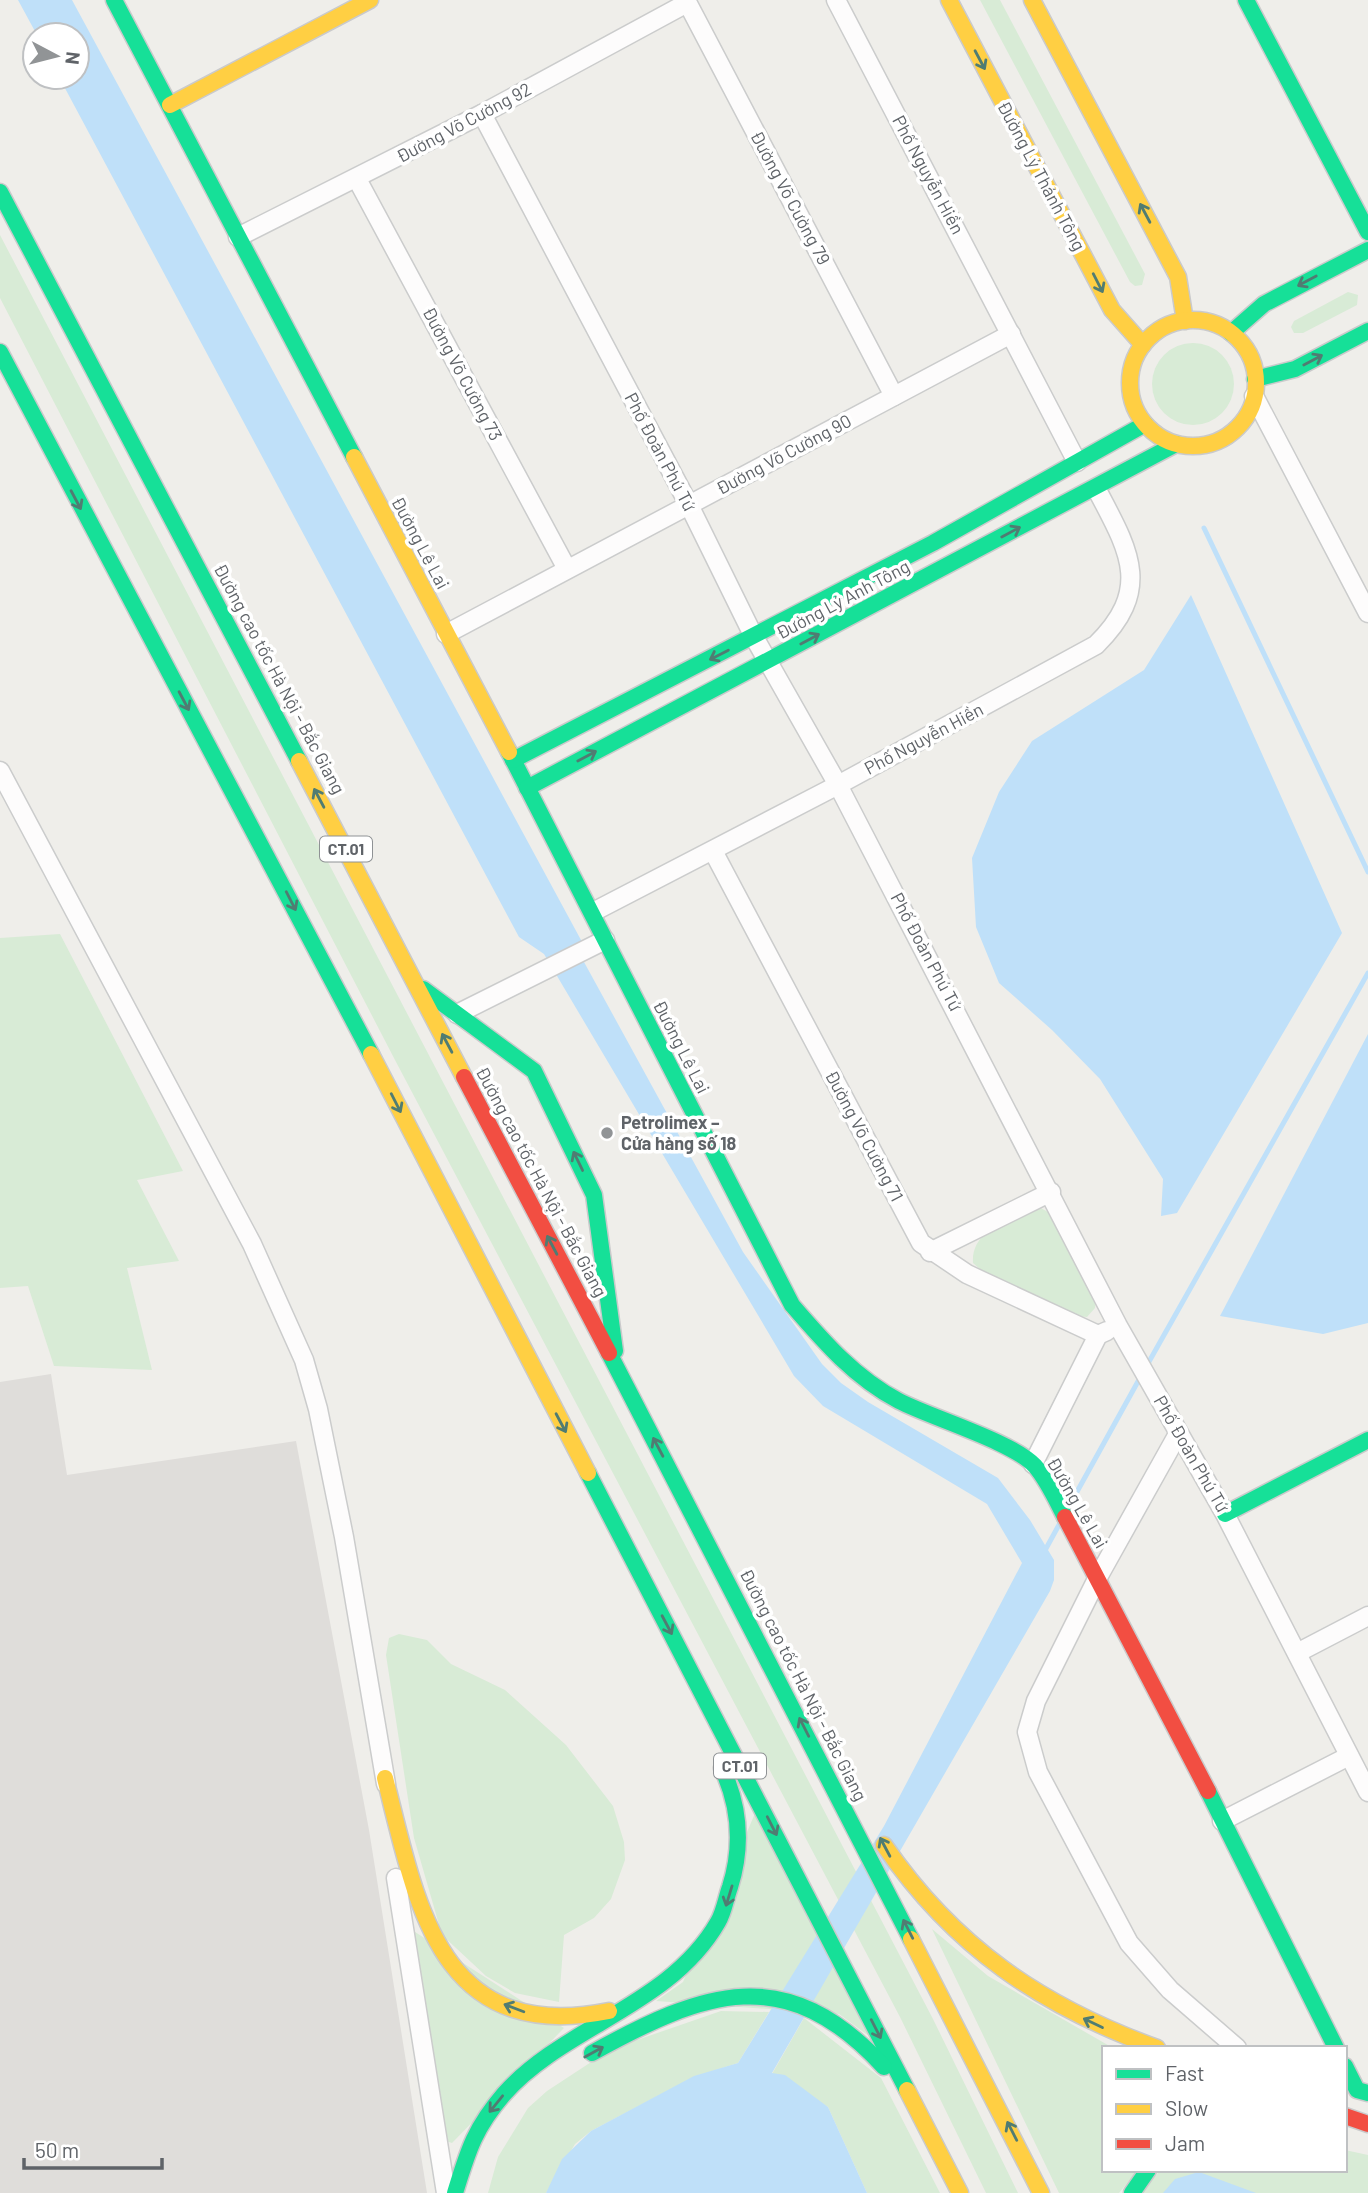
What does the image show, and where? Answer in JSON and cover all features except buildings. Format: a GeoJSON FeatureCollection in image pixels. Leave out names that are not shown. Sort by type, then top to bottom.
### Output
{"type":"FeatureCollection","features":[{"type":"Feature","properties":{"kind":"main road","name":"Đường Lê Lai"},"geometry":{"type":"LineString","coordinates":[[114,0],[593,912],[741,1209],[792,1305],[836,1356],[899,1401],[1013,1451],[1033,1464],[1047,1483],[1335,2046]]}},
{"type":"Feature","properties":{"kind":"main road"},"geometry":{"type":"LineString","coordinates":[[170,105],[370,0]]}},
{"type":"Feature","properties":{"kind":"main road","name":"Đường Lý Thánh Tông"},"geometry":{"type":"LineString","coordinates":[[948,0],[1112,310],[1143,345]]}},
{"type":"Feature","properties":{"kind":"main road"},"geometry":{"type":"LineString","coordinates":[[1032,0],[1178,277],[1185,321]]}},
{"type":"Feature","properties":{"kind":"main road"},"geometry":{"type":"LineString","coordinates":[[1246,0],[1368,232]]}},
{"type":"Feature","properties":{"kind":"main road","name":"Đường cao tốc Hà Nội - Bắc Giang"},"geometry":{"type":"LineString","coordinates":[[0,192],[690,1507],[1041,2193]]}},
{"type":"Feature","properties":{"kind":"main road"},"geometry":{"type":"LineString","coordinates":[[1231,333],[1264,304],[1368,250]]}},
{"type":"Feature","properties":{"kind":"main road"},"geometry":{"type":"LineString","coordinates":[[1185,321],[1206,322],[1231,333],[1248,355],[1254,388],[1245,417],[1225,437],[1198,446],[1176,443],[1160,437],[1146,424],[1134,405],[1130,384],[1133,363],[1143,345],[1159,330],[1185,321]]}},
{"type":"Feature","properties":{"kind":"main road"},"geometry":{"type":"LineString","coordinates":[[1254,388],[1368,331]]}},
{"type":"Feature","properties":{"kind":"main road","name":"CT.01"},"geometry":{"type":"LineString","coordinates":[[0,352],[64,477],[248,817],[960,2193]]}},
{"type":"Feature","properties":{"kind":"main road"},"geometry":{"type":"LineString","coordinates":[[0,374],[64,477]]}},
{"type":"Feature","properties":{"kind":"main road","name":"Đường Lý Anh Tông"},"geometry":{"type":"LineString","coordinates":[[513,760],[933,542],[1146,424]]}},
{"type":"Feature","properties":{"kind":"main road","name":"Đường Lý Anh Tông"},"geometry":{"type":"LineString","coordinates":[[527,788],[1096,488],[1176,443]]}},
{"type":"Feature","properties":{"kind":"main road"},"geometry":{"type":"LineString","coordinates":[[933,542],[946,567]]}},
{"type":"Feature","properties":{"kind":"main road"},"geometry":{"type":"LineString","coordinates":[[416,984],[534,1071],[594,1195],[618,1370]]}},
{"type":"Feature","properties":{"kind":"main road"},"geometry":{"type":"LineString","coordinates":[[519,1340],[544,1425]]}},
{"type":"Feature","properties":{"kind":"main road"},"geometry":{"type":"LineString","coordinates":[[1225,1514],[1368,1440]]}},
{"type":"Feature","properties":{"kind":"main road"},"geometry":{"type":"LineString","coordinates":[[690,1507],[748,1585]]}},
{"type":"Feature","properties":{"kind":"main road"},"geometry":{"type":"LineString","coordinates":[[455,2193],[472,2140],[510,2087],[547,2056],[679,1972],[714,1932],[722,1917],[735,1876],[737,1811],[733,1789],[588,1510]]}},
{"type":"Feature","properties":{"kind":"main road"},"geometry":{"type":"LineString","coordinates":[[385,1778],[413,1881],[430,1930],[447,1960],[498,2001],[528,2014],[574,2018],[628,2006]]}},
{"type":"Feature","properties":{"kind":"main road"},"geometry":{"type":"LineString","coordinates":[[877,1832],[889,1856],[908,1880],[990,1962],[1047,2000],[1110,2031],[1151,2046]]}},
{"type":"Feature","properties":{"kind":"main road"},"geometry":{"type":"LineString","coordinates":[[579,2060],[637,2029],[702,2001],[747,1997],[803,2006],[841,2024],[888,2072],[946,2193]]}},
{"type":"Feature","properties":{"kind":"main road"},"geometry":{"type":"LineString","coordinates":[[1347,2070],[1357,2090]]}},
{"type":"Feature","properties":{"kind":"main road"},"geometry":{"type":"LineString","coordinates":[[1347,2117],[1368,2124]]}},
{"type":"Feature","properties":{"kind":"main road"},"geometry":{"type":"LineString","coordinates":[[1132,2193],[1147,2172]]}},
{"type":"Feature","properties":{"kind":"street","name":"Phố Nguyễn Hiền"},"geometry":{"type":"LineString","coordinates":[[836,0],[1077,462]]}},
{"type":"Feature","properties":{"kind":"street","name":"Đường Võ Cường 92"},"geometry":{"type":"LineString","coordinates":[[238,237],[482,114],[686,1]]}},
{"type":"Feature","properties":{"kind":"street","name":"Đường Võ Cường 79"},"geometry":{"type":"LineString","coordinates":[[686,1],[894,396]]}},
{"type":"Feature","properties":{"kind":"street","name":"Phố Đoàn Phú Tứ"},"geometry":{"type":"LineString","coordinates":[[482,114],[689,505],[754,637],[838,785],[1123,1333],[1225,1514],[1368,1791]]}},
{"type":"Feature","properties":{"kind":"street","name":"Đường Võ Cường 73"},"geometry":{"type":"LineString","coordinates":[[357,178],[567,569]]}},
{"type":"Feature","properties":{"kind":"street","name":"Đường Võ Cường 90"},"geometry":{"type":"LineString","coordinates":[[446,634],[1011,334]]}},
{"type":"Feature","properties":{"kind":"street"},"geometry":{"type":"LineString","coordinates":[[1254,388],[1368,613]]}},
{"type":"Feature","properties":{"kind":"street","name":"Phố Nguyễn Hiền"},"geometry":{"type":"LineString","coordinates":[[593,912],[1087,652],[1101,640],[1129,598],[1132,576],[1127,549],[1096,488]]}},
{"type":"Feature","properties":{"kind":"street"},"geometry":{"type":"LineString","coordinates":[[0,771],[252,1244],[303,1360],[318,1409],[344,1537],[385,1778],[395,1867],[446,2193]]}},
{"type":"Feature","properties":{"kind":"street","name":"Đường Võ Cường 71"},"geometry":{"type":"LineString","coordinates":[[713,851],[914,1231],[930,1252],[967,1274],[1098,1335]]}},
{"type":"Feature","properties":{"kind":"street"},"geometry":{"type":"LineString","coordinates":[[457,1014],[605,940]]}},
{"type":"Feature","properties":{"kind":"street"},"geometry":{"type":"LineString","coordinates":[[930,1252],[1051,1192]]}},
{"type":"Feature","properties":{"kind":"street"},"geometry":{"type":"LineString","coordinates":[[1033,1464],[1098,1335],[1123,1333]]}},
{"type":"Feature","properties":{"kind":"street"},"geometry":{"type":"LineString","coordinates":[[1178,1434],[1097,1579],[1031,1712],[1027,1732],[1030,1752],[1038,1772],[1129,1943],[1170,1990],[1235,2046]]}},
{"type":"Feature","properties":{"kind":"street"},"geometry":{"type":"LineString","coordinates":[[1297,1653],[1368,1616]]}},
{"type":"Feature","properties":{"kind":"street"},"geometry":{"type":"LineString","coordinates":[[1222,1821],[1349,1756]]}},
{"type":"Feature","properties":{"kind":"shaded area"},"geometry":{"type":"Polygon","coordinates":[[[51,1374],[67,1475],[296,1441],[369,1830],[427,2193],[0,2193],[0,1382],[51,1374]]]}},
{"type":"Feature","properties":{"kind":"green space"},"geometry":{"type":"Polygon","coordinates":[[[980,0],[1000,0],[1145,274],[1142,285],[1135,286],[1130,282],[980,0]]]}},
{"type":"Feature","properties":{"kind":"green space"},"geometry":{"type":"Polygon","coordinates":[[[0,235],[933,2019],[1018,2193],[986,2193],[900,2017],[395,1060],[0,298],[0,235]]]}},
{"type":"Feature","properties":{"kind":"green space"},"geometry":{"type":"Polygon","coordinates":[[[1348,292],[1358,295],[1357,305],[1303,333],[1294,333],[1291,327],[1294,321],[1348,292]]]}},
{"type":"Feature","properties":{"kind":"green space"},"geometry":{"type":"Polygon","coordinates":[[[1193,343],[1209,346],[1222,355],[1231,368],[1234,384],[1231,400],[1222,413],[1209,422],[1193,425],[1177,422],[1164,413],[1155,400],[1152,384],[1155,368],[1164,355],[1177,346],[1193,343]]]}},
{"type":"Feature","properties":{"kind":"green space"},"geometry":{"type":"Polygon","coordinates":[[[60,934],[183,1171],[137,1180],[179,1261],[127,1268],[152,1370],[54,1366],[28,1286],[0,1288],[0,938],[60,934]]]}},
{"type":"Feature","properties":{"kind":"green space"},"geometry":{"type":"Polygon","coordinates":[[[1037,1206],[1050,1213],[1096,1300],[1095,1308],[1087,1317],[1077,1316],[981,1270],[973,1263],[974,1251],[985,1234],[1004,1221],[1037,1206]]]}},
{"type":"Feature","properties":{"kind":"green space"},"geometry":{"type":"Polygon","coordinates":[[[399,1634],[427,1640],[451,1664],[505,1690],[566,1745],[613,1806],[624,1842],[625,1860],[611,1899],[594,1918],[564,1935],[559,2002],[515,1993],[486,1976],[442,1935],[414,1838],[386,1655],[389,1638],[399,1634]]]}},
{"type":"Feature","properties":{"kind":"green space"},"geometry":{"type":"Polygon","coordinates":[[[756,1811],[877,2042],[839,2014],[656,2001],[683,1982],[756,1811]]]}},
{"type":"Feature","properties":{"kind":"green space"},"geometry":{"type":"Polygon","coordinates":[[[932,1929],[988,1976],[1110,2046],[1102,2046],[1102,2172],[1136,2172],[1119,2193],[1059,2193],[932,1929]]]}},
{"type":"Feature","properties":{"kind":"green space"},"geometry":{"type":"Polygon","coordinates":[[[412,1930],[564,2028],[452,2143],[446,2141],[412,1930]]]}},
{"type":"Feature","properties":{"kind":"green space"},"geometry":{"type":"Polygon","coordinates":[[[721,2011],[769,2012],[738,2063],[694,2077],[591,2131],[575,2144],[546,2193],[488,2193],[498,2157],[528,2108],[547,2091],[611,2049],[721,2011]]]}},
{"type":"Feature","properties":{"kind":"green space"},"geometry":{"type":"Polygon","coordinates":[[[804,2018],[881,2078],[940,2193],[867,2193],[828,2107],[772,2074],[804,2018]]]}},
{"type":"Feature","properties":{"kind":"green space"},"geometry":{"type":"Polygon","coordinates":[[[1347,2150],[1368,2155],[1368,2193],[1138,2193],[1159,2172],[1347,2172],[1347,2150]]]}},
{"type":"Feature","properties":{"kind":"water"},"geometry":{"type":"Polygon","coordinates":[[[18,0],[72,0],[83,21],[29,21],[18,0]]]}},
{"type":"Feature","properties":{"kind":"water"},"geometry":{"type":"Polygon","coordinates":[[[91,35],[581,940],[584,962],[743,1252],[822,1364],[841,1383],[868,1402],[998,1478],[1030,1520],[1054,1560],[1054,1580],[1050,1591],[772,2073],[785,2075],[828,2107],[867,2193],[546,2193],[562,2159],[591,2131],[694,2076],[738,2063],[884,1826],[1022,1563],[987,1504],[823,1406],[794,1376],[544,954],[519,937],[66,91],[91,91],[91,35]]]}},
{"type":"Feature","properties":{"kind":"water"},"geometry":{"type":"Polygon","coordinates":[[[1191,595],[1342,933],[1177,1213],[1161,1216],[1163,1179],[1100,1079],[1052,1030],[999,983],[976,927],[972,858],[999,792],[1032,741],[1144,670],[1191,595]]]}},
{"type":"Feature","properties":{"kind":"water"},"geometry":{"type":"Polygon","coordinates":[[[1368,1034],[1368,1323],[1323,1334],[1220,1316],[1368,1034]]]}},
{"type":"Feature","properties":{"kind":"water"},"geometry":{"type":"Polygon","coordinates":[[[1199,2172],[1256,2193],[1163,2193],[1175,2179],[1199,2172]]]}},
{"type":"Feature","properties":{"kind":"waterway"},"geometry":{"type":"LineString","coordinates":[[1204,528],[1368,872]]}},
{"type":"Feature","properties":{"kind":"waterway"},"geometry":{"type":"LineString","coordinates":[[1146,1367],[1368,973]]}},
{"type":"Feature","properties":{"kind":"waterway"},"geometry":{"type":"LineString","coordinates":[[1068,1508],[1141,1376]]}},
{"type":"Feature","properties":{"kind":"waterway"},"geometry":{"type":"LineString","coordinates":[[1043,1554],[1060,1523]]}},
{"type":"Feature","properties":{"kind":"traffic: fast"},"geometry":{"type":"LineString","coordinates":[[114,0],[354,457]]}},
{"type":"Feature","properties":{"kind":"traffic: fast"},"geometry":{"type":"LineString","coordinates":[[1246,0],[1368,232]]}},
{"type":"Feature","properties":{"kind":"traffic: fast"},"geometry":{"type":"LineString","coordinates":[[0,192],[299,761]]}},
{"type":"Feature","properties":{"kind":"traffic: fast"},"geometry":{"type":"LineString","coordinates":[[1231,333],[1264,304],[1368,250]]}},
{"type":"Feature","properties":{"kind":"traffic: fast"},"geometry":{"type":"LineString","coordinates":[[1255,379],[1295,369],[1368,331]]}},
{"type":"Feature","properties":{"kind":"traffic: fast"},"geometry":{"type":"LineString","coordinates":[[0,352],[371,1054]]}},
{"type":"Feature","properties":{"kind":"traffic: fast"},"geometry":{"type":"LineString","coordinates":[[513,760],[933,543],[1145,424]]}},
{"type":"Feature","properties":{"kind":"traffic: fast"},"geometry":{"type":"LineString","coordinates":[[527,788],[1176,444]]}},
{"type":"Feature","properties":{"kind":"traffic: fast"},"geometry":{"type":"LineString","coordinates":[[509,752],[792,1305],[841,1358],[883,1392],[913,1408],[991,1439],[1024,1457],[1044,1478],[1065,1517]]}},
{"type":"Feature","properties":{"kind":"traffic: fast"},"geometry":{"type":"LineString","coordinates":[[423,989],[534,1071],[594,1195],[615,1351]]}},
{"type":"Feature","properties":{"kind":"traffic: fast"},"geometry":{"type":"LineString","coordinates":[[609,1353],[911,1939]]}},
{"type":"Feature","properties":{"kind":"traffic: fast"},"geometry":{"type":"LineString","coordinates":[[1225,1514],[1368,1440]]}},
{"type":"Feature","properties":{"kind":"traffic: fast"},"geometry":{"type":"LineString","coordinates":[[588,1473],[907,2090]]}},
{"type":"Feature","properties":{"kind":"traffic: fast"},"geometry":{"type":"LineString","coordinates":[[455,2193],[473,2141],[504,2094],[556,2050],[673,1975],[697,1951],[718,1922],[734,1872],[738,1842],[733,1797],[722,1768]]}},
{"type":"Feature","properties":{"kind":"traffic: fast"},"geometry":{"type":"LineString","coordinates":[[1208,1791],[1335,2046]]}},
{"type":"Feature","properties":{"kind":"traffic: fast"},"geometry":{"type":"LineString","coordinates":[[592,2053],[671,2014],[708,2002],[743,1997],[778,1999],[813,2011],[848,2033],[884,2067]]}},
{"type":"Feature","properties":{"kind":"traffic: fast"},"geometry":{"type":"LineString","coordinates":[[1347,2070],[1357,2090],[1368,2093]]}},
{"type":"Feature","properties":{"kind":"traffic: fast"},"geometry":{"type":"LineString","coordinates":[[1132,2193],[1147,2172]]}},
{"type":"Feature","properties":{"kind":"traffic: slow"},"geometry":{"type":"LineString","coordinates":[[170,105],[370,0]]}},
{"type":"Feature","properties":{"kind":"traffic: slow"},"geometry":{"type":"LineString","coordinates":[[949,0],[1112,310],[1143,345]]}},
{"type":"Feature","properties":{"kind":"traffic: slow"},"geometry":{"type":"LineString","coordinates":[[1032,0],[1178,277],[1185,321]]}},
{"type":"Feature","properties":{"kind":"traffic: slow"},"geometry":{"type":"LineString","coordinates":[[1193,320],[1217,325],[1237,339],[1251,359],[1256,383],[1251,407],[1237,427],[1217,441],[1193,446],[1169,441],[1149,427],[1135,407],[1130,383],[1135,359],[1149,339],[1169,325],[1193,320]]}},
{"type":"Feature","properties":{"kind":"traffic: slow"},"geometry":{"type":"LineString","coordinates":[[354,457],[509,752]]}},
{"type":"Feature","properties":{"kind":"traffic: slow"},"geometry":{"type":"LineString","coordinates":[[299,761],[464,1077]]}},
{"type":"Feature","properties":{"kind":"traffic: slow"},"geometry":{"type":"LineString","coordinates":[[371,1054],[588,1473]]}},
{"type":"Feature","properties":{"kind":"traffic: slow"},"geometry":{"type":"LineString","coordinates":[[385,1778],[409,1872],[425,1916],[445,1954],[471,1985],[506,2007],[552,2016],[609,2011]]}},
{"type":"Feature","properties":{"kind":"traffic: slow"},"geometry":{"type":"LineString","coordinates":[[884,1845],[940,1914],[1003,1969],[1075,2013],[1152,2046]]}},
{"type":"Feature","properties":{"kind":"traffic: slow"},"geometry":{"type":"LineString","coordinates":[[911,1939],[1041,2193]]}},
{"type":"Feature","properties":{"kind":"traffic: slow"},"geometry":{"type":"LineString","coordinates":[[907,2090],[960,2193]]}},
{"type":"Feature","properties":{"kind":"traffic: jam"},"geometry":{"type":"LineString","coordinates":[[464,1077],[609,1353]]}},
{"type":"Feature","properties":{"kind":"traffic: jam"},"geometry":{"type":"LineString","coordinates":[[1065,1517],[1208,1791]]}},
{"type":"Feature","properties":{"kind":"traffic: jam"},"geometry":{"type":"LineString","coordinates":[[1347,2117],[1368,2124]]}},
{"type":"Feature","properties":{"kind":"place","name":"Petrolimex – Cửa hàng số 18"},"geometry":{"type":"Point","coordinates":[607,1133]}}]}
